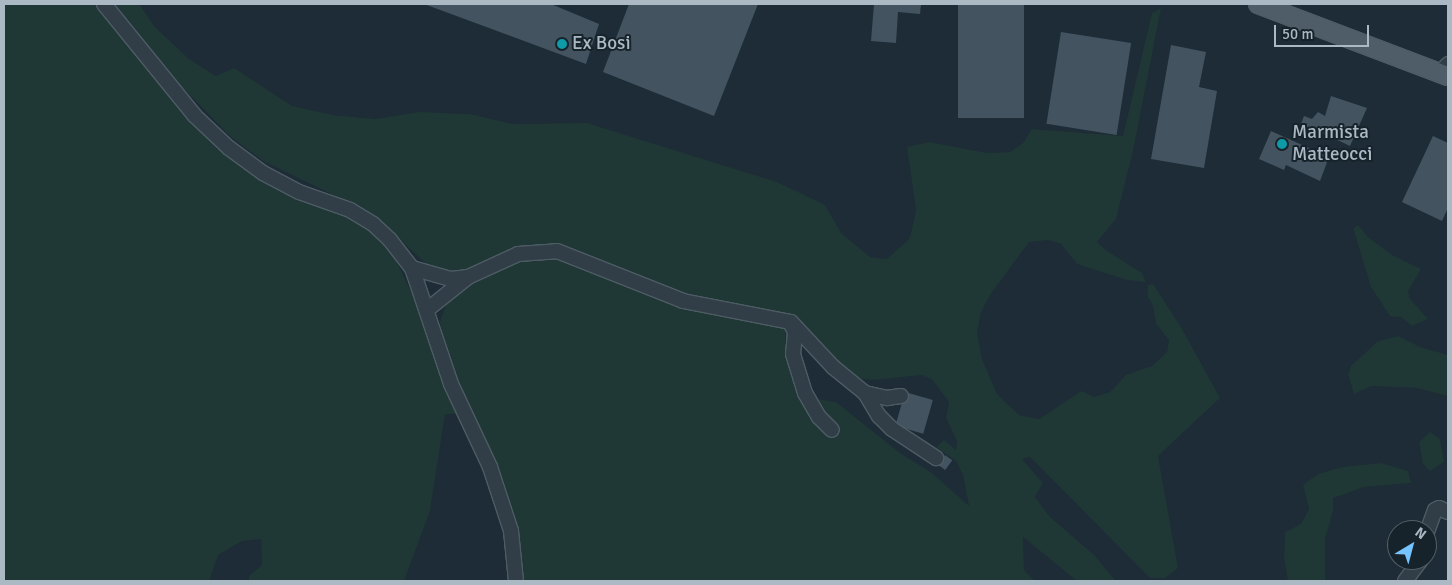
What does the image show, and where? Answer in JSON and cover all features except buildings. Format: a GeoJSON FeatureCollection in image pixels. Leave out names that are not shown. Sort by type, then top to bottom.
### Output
{"type":"FeatureCollection","features":[{"type":"Feature","properties":{"kind":"main road"},"geometry":{"type":"LineString","coordinates":[[1258,4],[1445,71]]}},
{"type":"Feature","properties":{"kind":"street"},"geometry":{"type":"LineString","coordinates":[[104,4],[195,116],[229,148],[264,173],[299,192],[350,210],[373,224],[390,240],[412,268],[428,309],[452,384],[490,466],[511,531],[516,581]]}},
{"type":"Feature","properties":{"kind":"street"},"geometry":{"type":"LineString","coordinates":[[428,309],[468,277],[518,254],[557,251],[683,301],[790,322],[833,367],[864,393],[879,416],[892,429],[936,458]]}},
{"type":"Feature","properties":{"kind":"street"},"geometry":{"type":"LineString","coordinates":[[412,268],[451,278],[468,277]]}},
{"type":"Feature","properties":{"kind":"street"},"geometry":{"type":"LineString","coordinates":[[790,322],[795,332],[793,354],[804,393],[819,417],[832,430]]}},
{"type":"Feature","properties":{"kind":"street"},"geometry":{"type":"LineString","coordinates":[[864,393],[887,398],[901,396]]}},
{"type":"Feature","properties":{"kind":"street"},"geometry":{"type":"LineString","coordinates":[[1431,520],[1435,510],[1439,508],[1448,512]]}},
{"type":"Feature","properties":{"kind":"street"},"geometry":{"type":"LineString","coordinates":[[1405,581],[1413,570]]}},
{"type":"Feature","properties":{"kind":"green space"},"geometry":{"type":"Polygon","coordinates":[[[4,4],[100,4],[242,161],[366,227],[390,248],[412,294],[457,414],[445,414],[430,511],[404,581],[249,581],[249,576],[262,565],[261,539],[242,541],[218,555],[209,581],[4,581],[4,4]]]}},
{"type":"Feature","properties":{"kind":"green space"},"geometry":{"type":"Polygon","coordinates":[[[115,4],[139,4],[155,27],[189,59],[216,76],[234,68],[292,106],[333,115],[375,119],[419,112],[470,114],[512,124],[587,123],[777,182],[825,205],[841,233],[870,257],[887,259],[910,238],[916,210],[907,147],[929,142],[987,153],[1010,152],[1023,143],[1032,129],[1123,136],[1152,13],[1161,8],[1133,151],[1116,219],[1097,242],[1107,251],[1142,273],[1146,282],[1127,280],[1077,264],[1061,244],[1048,240],[1029,242],[990,295],[981,312],[977,333],[982,359],[997,394],[1019,415],[1039,419],[1081,391],[1094,397],[1110,392],[1126,375],[1152,366],[1167,352],[1169,340],[1156,324],[1153,306],[1147,295],[1148,285],[1153,284],[1181,327],[1220,398],[1158,456],[1178,568],[1165,578],[1150,578],[1030,457],[1022,459],[1043,483],[1035,497],[1050,517],[1094,555],[1116,581],[1077,581],[1023,537],[1024,570],[1035,581],[520,581],[502,483],[490,449],[450,372],[444,343],[440,322],[458,272],[429,267],[385,225],[350,203],[263,161],[231,137],[180,85],[115,4]],[[785,327],[786,350],[816,399],[836,402],[900,453],[932,473],[969,506],[963,475],[956,461],[936,447],[944,440],[956,450],[957,441],[946,418],[949,402],[932,379],[921,375],[875,380],[851,378],[785,327]]]}},
{"type":"Feature","properties":{"kind":"green space"},"geometry":{"type":"Polygon","coordinates":[[[1358,225],[1368,237],[1392,255],[1421,269],[1408,291],[1410,299],[1428,319],[1412,326],[1401,317],[1390,316],[1371,287],[1353,228],[1358,225]]]}},
{"type":"Feature","properties":{"kind":"green space"},"geometry":{"type":"Polygon","coordinates":[[[1398,336],[1420,347],[1448,355],[1448,396],[1417,388],[1371,386],[1354,394],[1348,374],[1351,366],[1378,341],[1398,336]]]}},
{"type":"Feature","properties":{"kind":"green space"},"geometry":{"type":"Polygon","coordinates":[[[1430,432],[1440,439],[1444,462],[1430,471],[1423,464],[1419,442],[1430,432]]]}},
{"type":"Feature","properties":{"kind":"green space"},"geometry":{"type":"Polygon","coordinates":[[[1381,463],[1408,471],[1411,483],[1364,487],[1333,498],[1333,511],[1325,539],[1325,581],[1288,581],[1284,558],[1285,532],[1301,524],[1309,509],[1303,485],[1318,474],[1342,467],[1381,463]]]}},
{"type":"Feature","properties":{"kind":"place","name":"Ex Bosi"},"geometry":{"type":"Point","coordinates":[562,44]}},
{"type":"Feature","properties":{"kind":"place","name":"Marmista Matteocci"},"geometry":{"type":"Point","coordinates":[1282,144]}}]}
